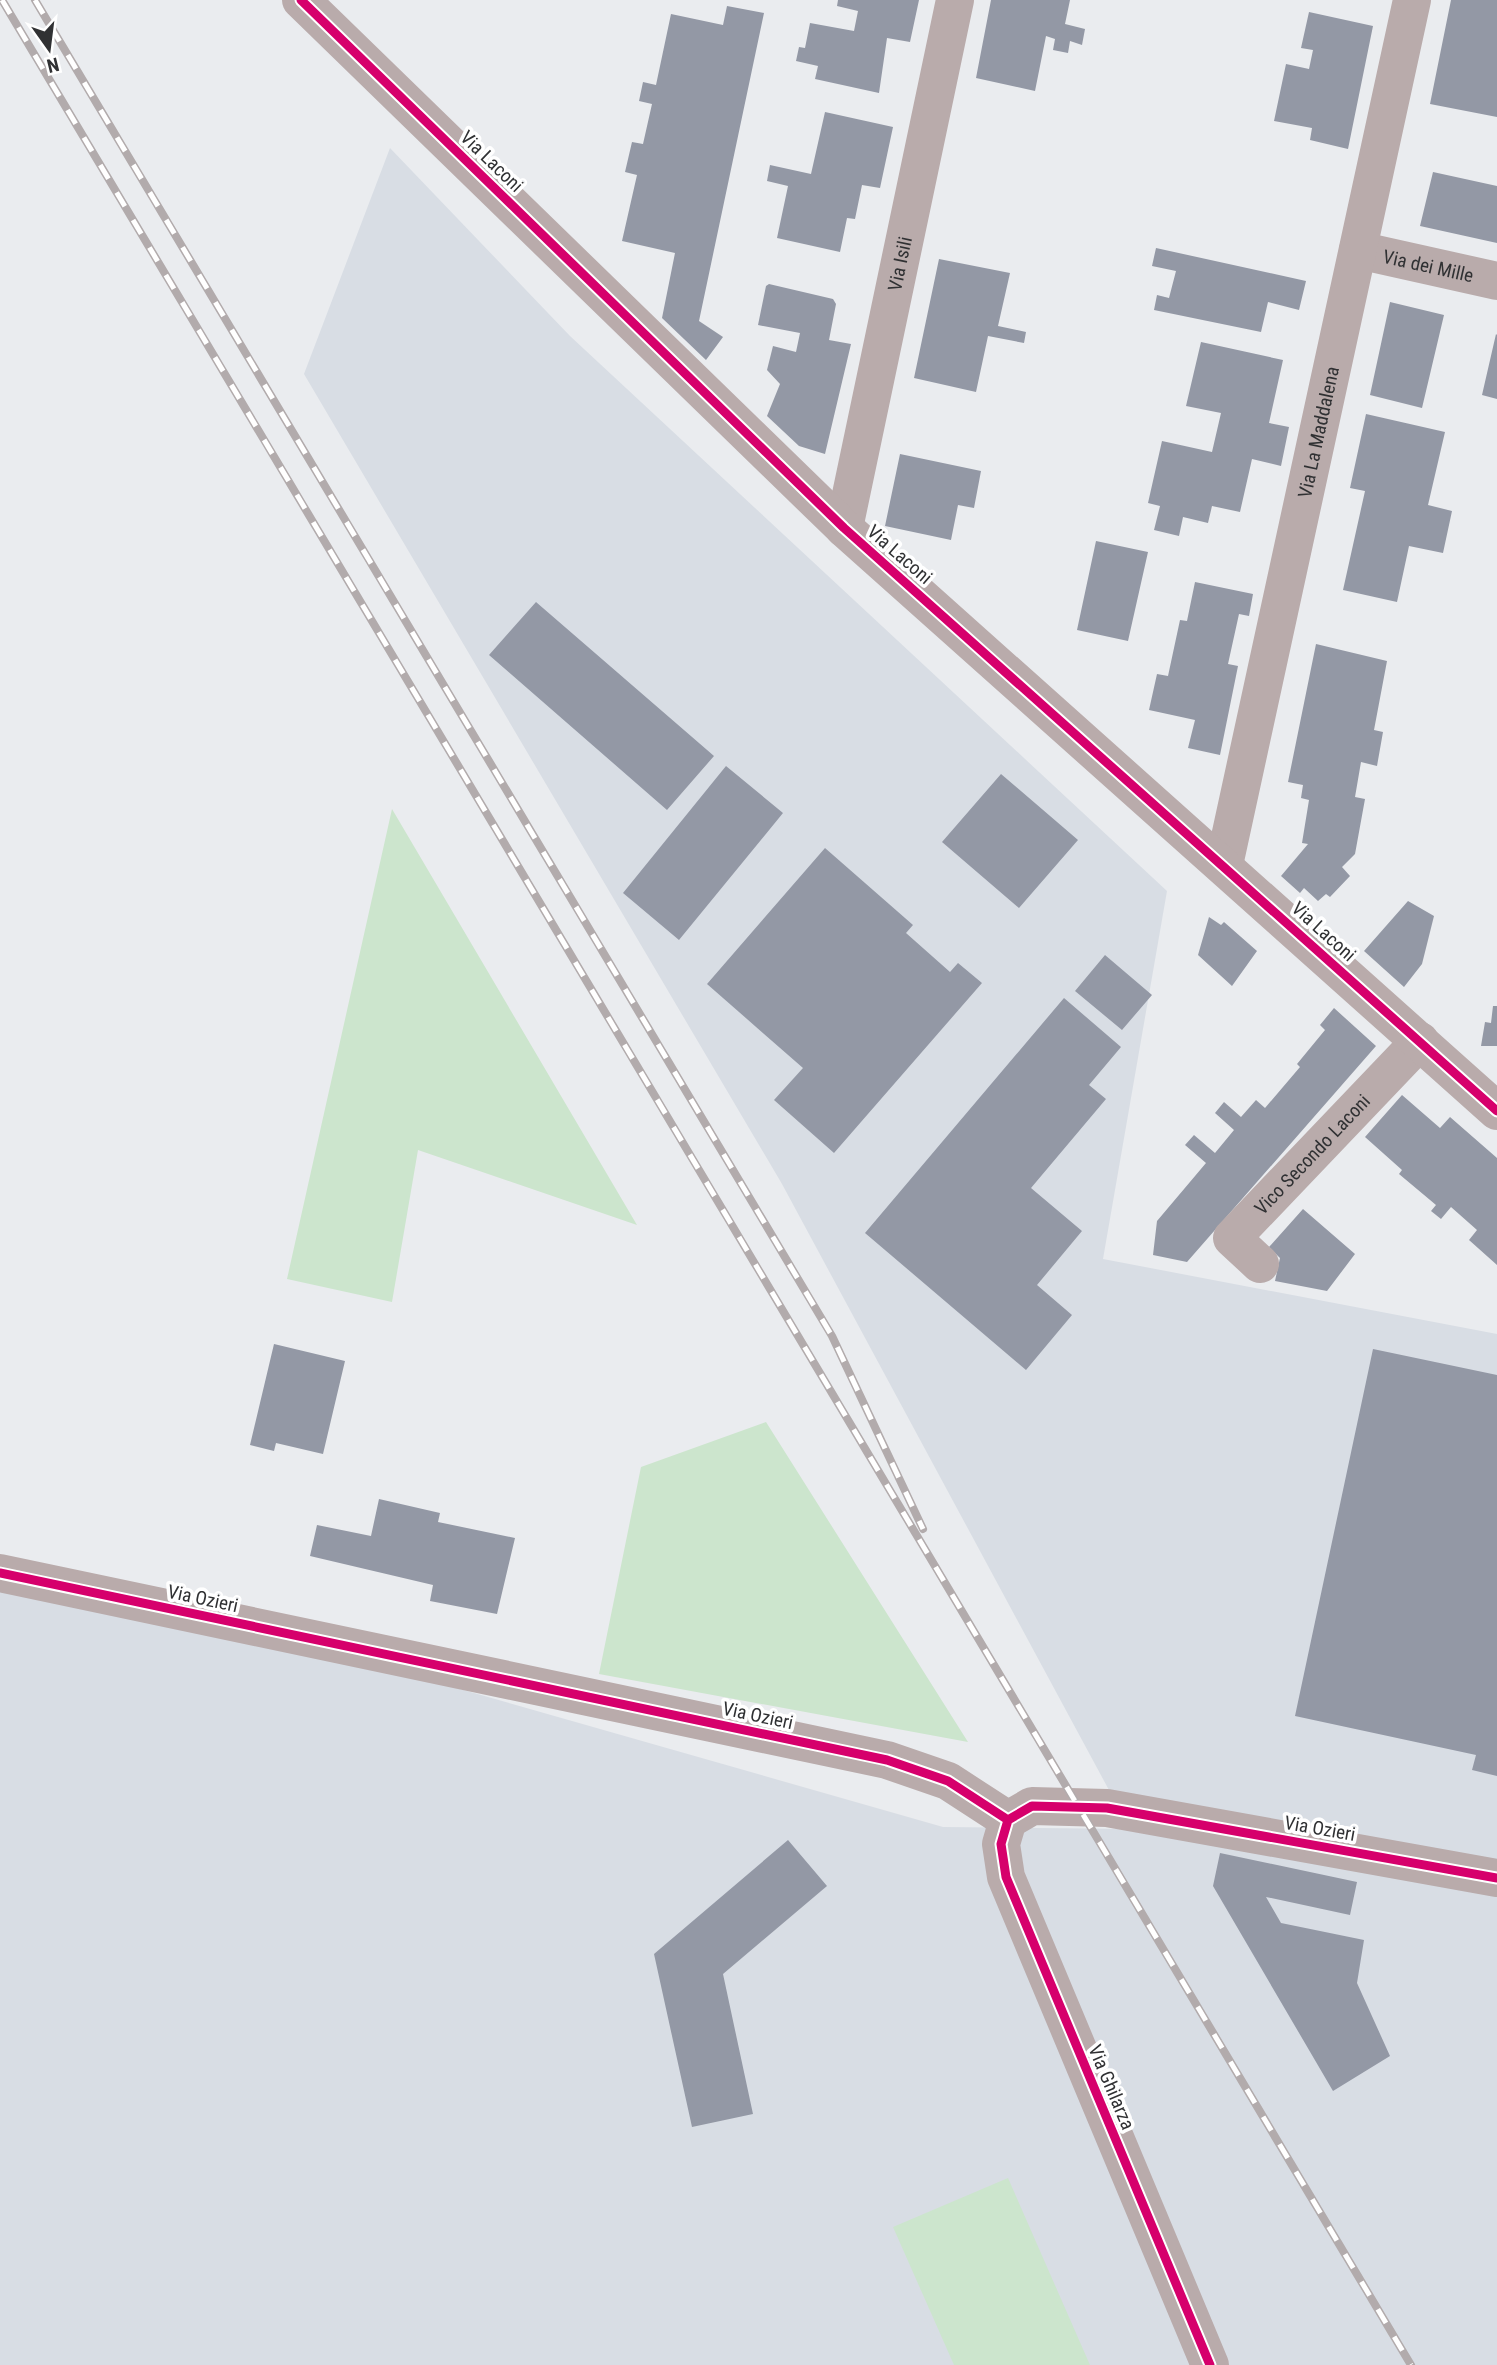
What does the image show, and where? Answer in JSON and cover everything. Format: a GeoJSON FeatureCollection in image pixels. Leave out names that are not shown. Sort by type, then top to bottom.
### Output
{"type":"FeatureCollection","features":[{"type":"Feature","properties":{"kind":"street","name":"Via Laconi"},"geometry":{"type":"LineString","coordinates":[[301,0],[844,528],[1497,1111]]}},
{"type":"Feature","properties":{"kind":"street","name":"Via Isili"},"geometry":{"type":"LineString","coordinates":[[844,528],[955,0]]}},
{"type":"Feature","properties":{"kind":"street","name":"Via La Maddalena"},"geometry":{"type":"LineString","coordinates":[[1224,865],[1412,0]]}},
{"type":"Feature","properties":{"kind":"street","name":"Via dei Mille"},"geometry":{"type":"LineString","coordinates":[[1358,250],[1497,281]]}},
{"type":"Feature","properties":{"kind":"street","name":"Vico Secondo Laconi"},"geometry":{"type":"LineString","coordinates":[[1260,1264],[1232,1238],[1420,1041]]}},
{"type":"Feature","properties":{"kind":"street","name":"Via Ozieri"},"geometry":{"type":"LineString","coordinates":[[0,1573],[887,1760],[948,1781],[1008,1820],[1032,1806],[1107,1808],[1497,1878]]}},
{"type":"Feature","properties":{"kind":"street","name":"Via Ghilarza"},"geometry":{"type":"LineString","coordinates":[[1008,1820],[1001,1844],[1006,1877],[1210,2365]]}},
{"type":"Feature","properties":{"kind":"shaded area"},"geometry":{"type":"Polygon","coordinates":[[[390,148],[570,336],[1167,891],[1103,1259],[1497,1334],[1497,2365],[0,2365],[0,1562],[40,1569],[943,1827],[1130,1829],[782,1184],[304,374],[390,148]]]}},
{"type":"Feature","properties":{"kind":"green space"},"geometry":{"type":"Polygon","coordinates":[[[392,809],[637,1225],[418,1150],[392,1302],[287,1279],[392,809]]]}},
{"type":"Feature","properties":{"kind":"green space"},"geometry":{"type":"Polygon","coordinates":[[[766,1422],[968,1742],[599,1674],[641,1467],[766,1422]]]}},
{"type":"Feature","properties":{"kind":"green space"},"geometry":{"type":"Polygon","coordinates":[[[1008,2178],[1090,2365],[954,2365],[893,2227],[1008,2178]]]}},
{"type":"Feature","properties":{"kind":"building"},"geometry":{"type":"Polygon","coordinates":[[[838,0],[919,0],[910,42],[887,38],[879,93],[815,79],[818,66],[796,61],[799,47],[805,48],[810,23],[854,31],[858,11],[837,6],[838,0]]]}},
{"type":"Feature","properties":{"kind":"building"},"geometry":{"type":"Polygon","coordinates":[[[991,0],[1070,0],[1065,24],[1085,29],[1082,45],[1070,41],[1068,53],[1053,50],[1055,39],[1046,36],[1035,91],[976,78],[991,0]]]}},
{"type":"Feature","properties":{"kind":"building"},"geometry":{"type":"Polygon","coordinates":[[[1451,0],[1497,0],[1497,117],[1430,104],[1451,0]]]}},
{"type":"Feature","properties":{"kind":"building"},"geometry":{"type":"Polygon","coordinates":[[[727,6],[764,13],[699,321],[723,337],[706,360],[662,318],[675,253],[622,241],[637,175],[625,172],[632,142],[643,144],[652,104],[639,101],[643,82],[656,85],[671,14],[723,25],[727,6]]]}},
{"type":"Feature","properties":{"kind":"building"},"geometry":{"type":"Polygon","coordinates":[[[1309,12],[1373,26],[1348,149],[1310,140],[1312,128],[1274,121],[1286,64],[1309,69],[1313,50],[1301,48],[1309,12]]]}},
{"type":"Feature","properties":{"kind":"building"},"geometry":{"type":"Polygon","coordinates":[[[825,112],[893,127],[880,188],[862,185],[855,219],[847,218],[840,252],[777,238],[788,186],[767,181],[770,165],[811,174],[825,112]]]}},
{"type":"Feature","properties":{"kind":"building"},"geometry":{"type":"Polygon","coordinates":[[[1433,172],[1497,186],[1497,243],[1420,226],[1433,172]]]}},
{"type":"Feature","properties":{"kind":"building"},"geometry":{"type":"Polygon","coordinates":[[[1156,248],[1306,281],[1299,310],[1268,302],[1261,332],[1154,310],[1157,295],[1169,298],[1176,271],[1152,266],[1156,248]]]}},
{"type":"Feature","properties":{"kind":"building"},"geometry":{"type":"Polygon","coordinates":[[[939,259],[1010,273],[998,326],[1026,332],[1024,343],[988,336],[976,392],[914,378],[939,259]]]}},
{"type":"Feature","properties":{"kind":"building"},"geometry":{"type":"Polygon","coordinates":[[[769,284],[833,299],[836,304],[829,340],[851,344],[825,454],[799,446],[767,416],[780,384],[767,370],[773,346],[796,352],[800,333],[758,325],[766,286],[769,284]]]}},
{"type":"Feature","properties":{"kind":"building"},"geometry":{"type":"Polygon","coordinates":[[[1390,302],[1444,315],[1422,408],[1370,395],[1390,302]]]}},
{"type":"Feature","properties":{"kind":"building"},"geometry":{"type":"Polygon","coordinates":[[[1497,335],[1497,399],[1482,395],[1497,335]]]}},
{"type":"Feature","properties":{"kind":"building"},"geometry":{"type":"Polygon","coordinates":[[[1201,342],[1283,360],[1269,423],[1289,427],[1281,466],[1252,459],[1240,512],[1212,506],[1208,523],[1183,517],[1179,536],[1154,530],[1160,506],[1148,503],[1162,441],[1212,452],[1221,413],[1186,406],[1201,342]]]}},
{"type":"Feature","properties":{"kind":"building"},"geometry":{"type":"Polygon","coordinates":[[[1366,414],[1445,432],[1428,505],[1452,511],[1443,553],[1409,546],[1397,602],[1343,590],[1365,491],[1350,488],[1366,414]]]}},
{"type":"Feature","properties":{"kind":"building"},"geometry":{"type":"Polygon","coordinates":[[[900,454],[981,471],[974,508],[958,505],[951,540],[885,526],[900,454]]]}},
{"type":"Feature","properties":{"kind":"building"},"geometry":{"type":"Polygon","coordinates":[[[1096,541],[1148,552],[1128,641],[1077,630],[1096,541]]]}},
{"type":"Feature","properties":{"kind":"building"},"geometry":{"type":"Polygon","coordinates":[[[1195,582],[1253,594],[1249,616],[1239,614],[1228,664],[1238,666],[1220,755],[1188,748],[1195,720],[1149,710],[1157,674],[1168,676],[1180,620],[1187,621],[1195,582]]]}},
{"type":"Feature","properties":{"kind":"building"},"geometry":{"type":"Polygon","coordinates":[[[536,602],[714,756],[667,810],[489,655],[536,602]]]}},
{"type":"Feature","properties":{"kind":"building"},"geometry":{"type":"Polygon","coordinates":[[[1316,644],[1387,661],[1374,730],[1383,732],[1377,766],[1361,762],[1355,797],[1365,799],[1355,854],[1342,867],[1350,876],[1330,897],[1326,894],[1318,901],[1304,888],[1300,893],[1281,876],[1308,844],[1302,843],[1309,800],[1301,798],[1303,785],[1288,782],[1316,644]]]}},
{"type":"Feature","properties":{"kind":"building"},"geometry":{"type":"Polygon","coordinates":[[[726,766],[783,813],[679,940],[623,893],[726,766]]]}},
{"type":"Feature","properties":{"kind":"building"},"geometry":{"type":"Polygon","coordinates":[[[1001,774],[1078,840],[1019,908],[942,842],[1001,774]]]}},
{"type":"Feature","properties":{"kind":"building"},"geometry":{"type":"Polygon","coordinates":[[[825,848],[913,925],[906,933],[950,972],[958,963],[982,983],[834,1153],[774,1100],[803,1068],[707,984],[825,848]]]}},
{"type":"Feature","properties":{"kind":"building"},"geometry":{"type":"Polygon","coordinates":[[[1408,901],[1434,916],[1422,964],[1404,987],[1364,951],[1408,901]]]}},
{"type":"Feature","properties":{"kind":"building"},"geometry":{"type":"Polygon","coordinates":[[[1209,917],[1221,925],[1224,922],[1257,951],[1232,986],[1198,955],[1209,917]]]}},
{"type":"Feature","properties":{"kind":"building"},"geometry":{"type":"Polygon","coordinates":[[[1105,955],[1152,995],[1122,1030],[1075,991],[1105,955]]]}},
{"type":"Feature","properties":{"kind":"building"},"geometry":{"type":"Polygon","coordinates":[[[1064,998],[1121,1047],[1089,1085],[1106,1099],[1031,1188],[1082,1231],[1037,1285],[1072,1315],[1026,1370],[865,1233],[1064,998]]]}},
{"type":"Feature","properties":{"kind":"building"},"geometry":{"type":"Polygon","coordinates":[[[1493,1006],[1497,1006],[1497,1046],[1481,1046],[1485,1022],[1491,1023],[1493,1006]]]}},
{"type":"Feature","properties":{"kind":"building"},"geometry":{"type":"Polygon","coordinates":[[[1334,1008],[1376,1046],[1187,1262],[1153,1255],[1157,1221],[1206,1163],[1185,1145],[1194,1135],[1215,1153],[1234,1130],[1215,1113],[1224,1102],[1241,1117],[1256,1100],[1265,1108],[1300,1067],[1297,1064],[1325,1030],[1320,1025],[1334,1008]]]}},
{"type":"Feature","properties":{"kind":"building"},"geometry":{"type":"Polygon","coordinates":[[[1402,1095],[1440,1128],[1450,1117],[1497,1158],[1497,1265],[1469,1240],[1477,1230],[1451,1207],[1441,1219],[1431,1211],[1436,1205],[1399,1174],[1402,1170],[1365,1137],[1402,1095]]]}},
{"type":"Feature","properties":{"kind":"building"},"geometry":{"type":"Polygon","coordinates":[[[1303,1209],[1355,1254],[1327,1291],[1275,1281],[1280,1258],[1269,1247],[1303,1209]]]}},
{"type":"Feature","properties":{"kind":"building"},"geometry":{"type":"Polygon","coordinates":[[[274,1344],[345,1361],[323,1454],[276,1443],[274,1451],[250,1445],[274,1344]]]}},
{"type":"Feature","properties":{"kind":"building"},"geometry":{"type":"Polygon","coordinates":[[[1373,1349],[1497,1375],[1497,1776],[1472,1770],[1476,1755],[1295,1716],[1373,1349]]]}},
{"type":"Feature","properties":{"kind":"building"},"geometry":{"type":"Polygon","coordinates":[[[379,1499],[440,1513],[438,1522],[515,1538],[497,1614],[430,1601],[433,1585],[310,1556],[317,1525],[371,1536],[379,1499]]]}},
{"type":"Feature","properties":{"kind":"building"},"geometry":{"type":"Polygon","coordinates":[[[788,1840],[827,1886],[723,1974],[753,2114],[692,2127],[654,1954],[788,1840]]]}},
{"type":"Feature","properties":{"kind":"building"},"geometry":{"type":"Polygon","coordinates":[[[1220,1853],[1357,1882],[1350,1915],[1266,1897],[1281,1923],[1364,1940],[1357,1983],[1390,2056],[1333,2091],[1213,1886],[1220,1853]]]}},
{"type":"Feature","properties":{"kind":"railway"},"geometry":{"type":"LineString","coordinates":[[2,0],[1411,2365]]}},
{"type":"Feature","properties":{"kind":"railway"},"geometry":{"type":"LineString","coordinates":[[35,0],[832,1336],[923,1529]]}},
{"type":"Feature","properties":{"kind":"cycle path"},"geometry":{"type":"LineString","coordinates":[[301,0],[844,528],[1497,1111]]}},
{"type":"Feature","properties":{"kind":"cycle path"},"geometry":{"type":"LineString","coordinates":[[0,1573],[887,1760],[948,1781],[1008,1820]]}},
{"type":"Feature","properties":{"kind":"cycle path"},"geometry":{"type":"LineString","coordinates":[[1210,2365],[1006,1877],[1001,1844],[1008,1820],[1032,1806],[1107,1808],[1497,1878]]}}]}
